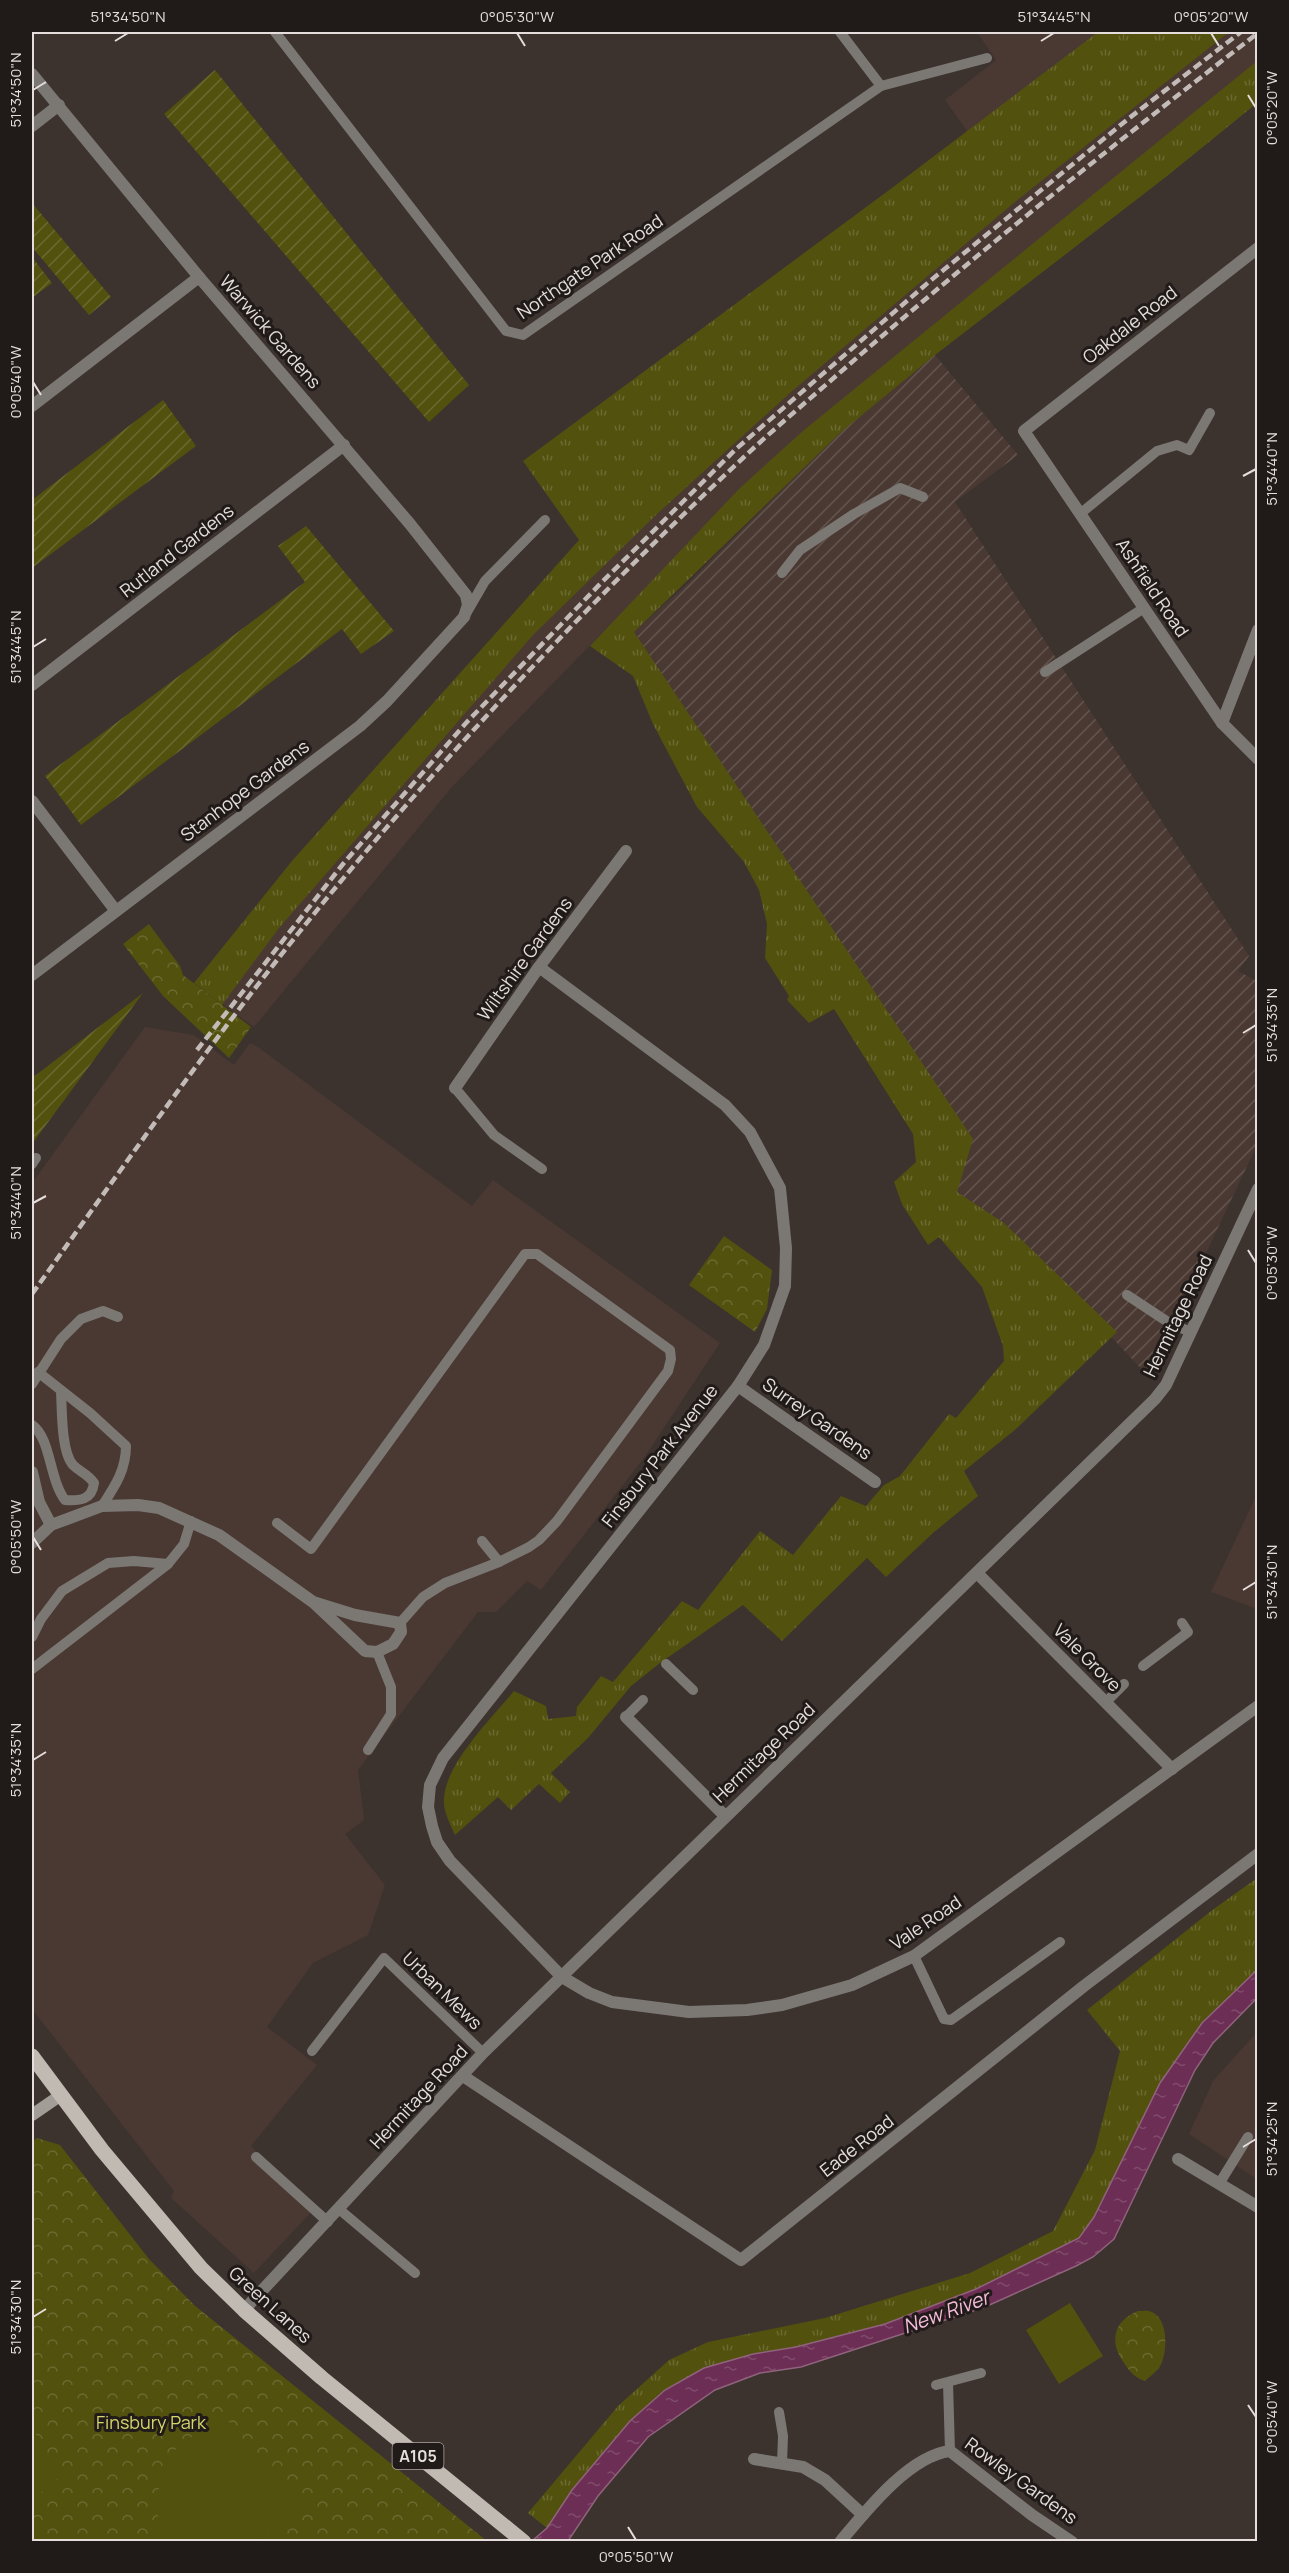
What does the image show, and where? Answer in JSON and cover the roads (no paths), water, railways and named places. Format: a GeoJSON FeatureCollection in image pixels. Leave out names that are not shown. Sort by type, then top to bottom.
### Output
{"type":"FeatureCollection","features":[{"type":"Feature","properties":{"kind":"main road","name":"Green Lanes"},"geometry":{"type":"LineString","coordinates":[[32,2056],[102,2150],[195,2262],[244,2310],[338,2391],[524,2541]]}},
{"type":"Feature","properties":{"kind":"main road"},"geometry":{"type":"LineString","coordinates":[[32,2115],[61,2095]]}},
{"type":"Feature","properties":{"kind":"street","name":"Warwick Gardens"},"geometry":{"type":"LineString","coordinates":[[32,74],[199,276],[344,445],[466,595],[468,605],[464,617]]}},
{"type":"Feature","properties":{"kind":"street"},"geometry":{"type":"LineString","coordinates":[[32,126],[59,105]]}},
{"type":"Feature","properties":{"kind":"street","name":"Oakdale Road"},"geometry":{"type":"LineString","coordinates":[[1024,431],[1257,248]]}},
{"type":"Feature","properties":{"kind":"street"},"geometry":{"type":"LineString","coordinates":[[32,406],[199,276]]}},
{"type":"Feature","properties":{"kind":"street","name":"Ashfield Road"},"geometry":{"type":"LineString","coordinates":[[1024,431],[1222,723],[1257,759]]}},
{"type":"Feature","properties":{"kind":"street","name":"Rutland Gardens"},"geometry":{"type":"LineString","coordinates":[[32,685],[344,445]]}},
{"type":"Feature","properties":{"kind":"street","name":"Stanhope Gardens"},"geometry":{"type":"LineString","coordinates":[[32,975],[360,726],[387,701],[464,617]]}},
{"type":"Feature","properties":{"kind":"street"},"geometry":{"type":"LineString","coordinates":[[1222,723],[1257,630]]}},
{"type":"Feature","properties":{"kind":"street"},"geometry":{"type":"LineString","coordinates":[[32,801],[116,911]]}},
{"type":"Feature","properties":{"kind":"street","name":"Wiltshire Gardens"},"geometry":{"type":"LineString","coordinates":[[455,1088],[539,967],[626,851]]}},
{"type":"Feature","properties":{"kind":"street","name":"Finsbury Park Avenue"},"geometry":{"type":"LineString","coordinates":[[539,967],[725,1105],[750,1132],[780,1188],[786,1248],[785,1286],[764,1346],[738,1386],[588,1577],[463,1730],[443,1758],[430,1785],[428,1807],[432,1826],[437,1842],[450,1861],[562,1977]]}},
{"type":"Feature","properties":{"kind":"street","name":"Hermitage Road"},"geometry":{"type":"LineString","coordinates":[[244,2310],[483,2054],[1155,1399],[1166,1385],[1257,1189]]}},
{"type":"Feature","properties":{"kind":"street","name":"Surrey Gardens"},"geometry":{"type":"LineString","coordinates":[[738,1386],[875,1482]]}},
{"type":"Feature","properties":{"kind":"street"},"geometry":{"type":"LineString","coordinates":[[32,1472],[39,1502],[51,1525]]}},
{"type":"Feature","properties":{"kind":"street"},"geometry":{"type":"LineString","coordinates":[[32,1543],[51,1525],[102,1506],[138,1505],[159,1508],[219,1535],[313,1602],[365,1651],[377,1652],[393,1644],[401,1632],[400,1623],[355,1615],[313,1602]]}},
{"type":"Feature","properties":{"kind":"street","name":"Vale Grove"},"geometry":{"type":"LineString","coordinates":[[977,1573],[1172,1769]]}},
{"type":"Feature","properties":{"kind":"street","name":"Vale Road"},"geometry":{"type":"LineString","coordinates":[[562,1977],[589,1993],[612,2002],[689,2012],[747,2010],[782,2005],[852,1985],[914,1956],[1257,1706]]}},
{"type":"Feature","properties":{"kind":"street"},"geometry":{"type":"LineString","coordinates":[[626,1717],[725,1816]]}},
{"type":"Feature","properties":{"kind":"street","name":"Eade Road"},"geometry":{"type":"LineString","coordinates":[[463,2076],[741,2260],[1084,1986],[1257,1854]]}},
{"type":"Feature","properties":{"kind":"street"},"geometry":{"type":"LineString","coordinates":[[1178,2159],[1257,2207]]}},
{"type":"Feature","properties":{"kind":"street","name":"Rowley Gardens"},"geometry":{"type":"LineString","coordinates":[[840,2541],[863,2515],[917,2463],[938,2452],[950,2451],[1032,2515],[1072,2541]]}},
{"type":"Feature","properties":{"kind":"street"},"geometry":{"type":"LineString","coordinates":[[754,2459],[803,2467],[825,2480],[863,2515]]}},
{"type":"Feature","properties":{"kind":"lane","name":"Northgate Park Road"},"geometry":{"type":"LineString","coordinates":[[275,32],[506,331],[523,335],[881,86],[987,58]]}},
{"type":"Feature","properties":{"kind":"lane"},"geometry":{"type":"LineString","coordinates":[[840,32],[881,86]]}},
{"type":"Feature","properties":{"kind":"lane"},"geometry":{"type":"LineString","coordinates":[[1081,513],[1157,452],[1177,445],[1190,450],[1210,413]]}},
{"type":"Feature","properties":{"kind":"lane"},"geometry":{"type":"LineString","coordinates":[[782,573],[800,550],[854,514],[900,488],[923,497]]}},
{"type":"Feature","properties":{"kind":"lane"},"geometry":{"type":"LineString","coordinates":[[464,617],[485,581],[546,520]]}},
{"type":"Feature","properties":{"kind":"lane"},"geometry":{"type":"LineString","coordinates":[[1045,672],[1144,608]]}},
{"type":"Feature","properties":{"kind":"lane"},"geometry":{"type":"LineString","coordinates":[[455,1088],[494,1135],[542,1170]]}},
{"type":"Feature","properties":{"kind":"lane"},"geometry":{"type":"LineString","coordinates":[[277,1523],[311,1549],[525,1254],[537,1254],[670,1350],[671,1359],[668,1371],[557,1521],[539,1540],[499,1562],[445,1582],[423,1598],[400,1623]]}},
{"type":"Feature","properties":{"kind":"lane"},"geometry":{"type":"LineString","coordinates":[[1127,1295],[1171,1324],[1191,1332]]}},
{"type":"Feature","properties":{"kind":"lane"},"geometry":{"type":"LineString","coordinates":[[32,1384],[61,1339],[81,1319],[103,1311],[118,1317]]}},
{"type":"Feature","properties":{"kind":"lane"},"geometry":{"type":"LineString","coordinates":[[38,1372],[126,1446],[126,1463],[120,1478],[102,1506]]}},
{"type":"Feature","properties":{"kind":"lane"},"geometry":{"type":"LineString","coordinates":[[32,1425],[41,1433],[58,1491],[65,1500],[78,1501],[87,1498],[93,1491],[94,1483],[88,1473],[73,1464],[66,1450],[61,1390]]}},
{"type":"Feature","properties":{"kind":"lane"},"geometry":{"type":"LineString","coordinates":[[32,1669],[168,1564],[184,1544],[191,1521]]}},
{"type":"Feature","properties":{"kind":"lane"},"geometry":{"type":"LineString","coordinates":[[482,1541],[499,1562]]}},
{"type":"Feature","properties":{"kind":"lane"},"geometry":{"type":"LineString","coordinates":[[32,1636],[41,1619],[62,1591],[108,1563],[134,1561],[168,1564]]}},
{"type":"Feature","properties":{"kind":"lane"},"geometry":{"type":"LineString","coordinates":[[1143,1666],[1188,1632],[1182,1623]]}},
{"type":"Feature","properties":{"kind":"lane"},"geometry":{"type":"LineString","coordinates":[[368,1750],[391,1714],[391,1687],[377,1652]]}},
{"type":"Feature","properties":{"kind":"lane"},"geometry":{"type":"LineString","coordinates":[[669,1671],[693,1690]]}},
{"type":"Feature","properties":{"kind":"lane"},"geometry":{"type":"LineString","coordinates":[[1106,1702],[1124,1684]]}},
{"type":"Feature","properties":{"kind":"lane"},"geometry":{"type":"LineString","coordinates":[[626,1717],[644,1700]]}},
{"type":"Feature","properties":{"kind":"lane"},"geometry":{"type":"LineString","coordinates":[[914,1956],[944,2019],[951,2020],[1060,1942]]}},
{"type":"Feature","properties":{"kind":"lane","name":"Urban Mews"},"geometry":{"type":"LineString","coordinates":[[312,2051],[384,1958],[483,2054]]}},
{"type":"Feature","properties":{"kind":"lane"},"geometry":{"type":"LineString","coordinates":[[1219,2184],[1248,2137]]}},
{"type":"Feature","properties":{"kind":"lane"},"geometry":{"type":"LineString","coordinates":[[256,2157],[327,2222]]}},
{"type":"Feature","properties":{"kind":"lane"},"geometry":{"type":"LineString","coordinates":[[339,2210],[415,2273]]}},
{"type":"Feature","properties":{"kind":"lane"},"geometry":{"type":"LineString","coordinates":[[936,2385],[981,2373]]}},
{"type":"Feature","properties":{"kind":"lane"},"geometry":{"type":"LineString","coordinates":[[948,2383],[950,2451]]}},
{"type":"Feature","properties":{"kind":"lane"},"geometry":{"type":"LineString","coordinates":[[779,2412],[783,2436],[782,2463]]}},
{"type":"Feature","properties":{"kind":"water","name":"New River"},"geometry":{"type":"Polygon","coordinates":[[[1257,1970],[1257,1998],[1213,2043],[1195,2070],[1114,2239],[1093,2257],[985,2307],[801,2367],[760,2373],[715,2390],[648,2437],[598,2496],[568,2541],[532,2541],[547,2528],[572,2490],[630,2421],[665,2390],[704,2368],[753,2354],[796,2347],[885,2324],[976,2289],[1079,2238],[1094,2217],[1160,2083],[1202,2023],[1257,1970]]]}},
{"type":"Feature","properties":{"kind":"railway"},"geometry":{"type":"LineString","coordinates":[[197,1050],[343,864],[466,723],[600,584],[736,449],[930,281],[1128,119],[1241,32]]}},
{"type":"Feature","properties":{"kind":"railway"},"geometry":{"type":"LineString","coordinates":[[32,1294],[187,1078],[309,919],[445,761],[591,606],[744,457],[894,325],[1048,198],[1258,33]]}},
{"type":"Feature","properties":{"kind":"park label","name":"Finsbury Park"},"geometry":{"type":"Point","coordinates":[151,2423]}}]}
